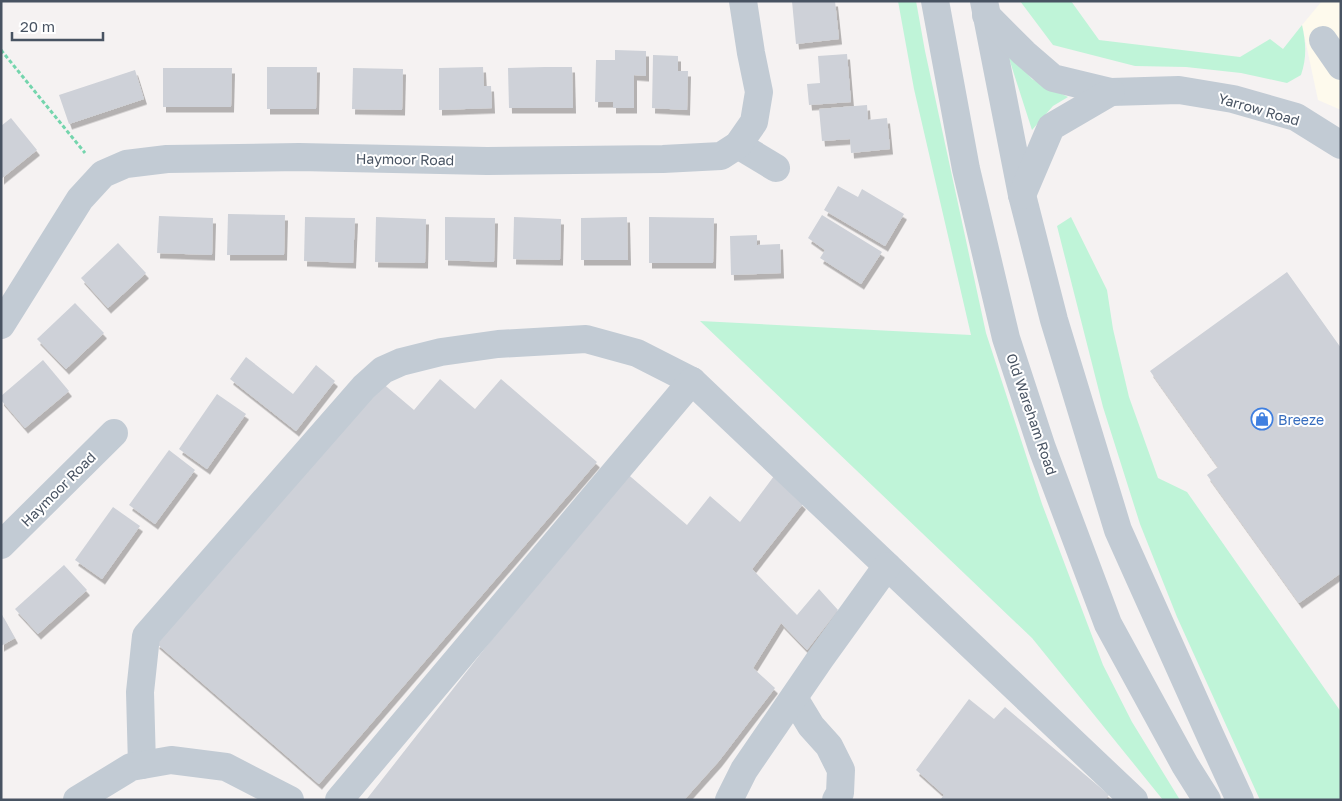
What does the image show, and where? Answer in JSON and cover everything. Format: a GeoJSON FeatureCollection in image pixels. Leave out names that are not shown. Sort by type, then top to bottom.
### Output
{"type":"FeatureCollection","features":[{"type":"Feature","properties":{"kind":"street","name":"Haymoor Road"},"geometry":{"type":"LineString","coordinates":[[1,324],[80,199],[103,174],[126,164],[167,159],[299,157],[487,161],[663,159],[721,156],[738,145],[754,122],[759,92],[743,1]]}},
{"type":"Feature","properties":{"kind":"street","name":"Old Wareham Road"},"geometry":{"type":"LineString","coordinates":[[935,1],[972,197],[1006,338],[1039,439],[1108,624],[1185,765],[1207,800]]}},
{"type":"Feature","properties":{"kind":"street"},"geometry":{"type":"LineString","coordinates":[[985,8],[1022,194],[1054,320],[1118,530],[1240,800]]}},
{"type":"Feature","properties":{"kind":"street","name":"Yarrow Road"},"geometry":{"type":"LineString","coordinates":[[985,8],[1024,53],[1053,78],[1111,92],[1179,90],[1233,99],[1296,118],[1341,145]]}},
{"type":"Feature","properties":{"kind":"street"},"geometry":{"type":"LineString","coordinates":[[1323,40],[1341,66]]}},
{"type":"Feature","properties":{"kind":"street","name":"Yarrow Road"},"geometry":{"type":"LineString","coordinates":[[1022,194],[1051,127],[1111,92]]}},
{"type":"Feature","properties":{"kind":"street"},"geometry":{"type":"LineString","coordinates":[[738,145],[776,168]]}},
{"type":"Feature","properties":{"kind":"street"},"geometry":{"type":"LineString","coordinates":[[142,765],[140,692],[146,636],[364,387],[383,370],[401,362],[441,352],[498,344],[586,339],[638,353],[692,381],[1134,800]]}},
{"type":"Feature","properties":{"kind":"street"},"geometry":{"type":"LineString","coordinates":[[339,800],[692,381]]}},
{"type":"Feature","properties":{"kind":"street","name":"Haymoor Road"},"geometry":{"type":"LineString","coordinates":[[1,545],[114,433]]}},
{"type":"Feature","properties":{"kind":"street"},"geometry":{"type":"LineString","coordinates":[[729,800],[744,770],[887,566]]}},
{"type":"Feature","properties":{"kind":"street"},"geometry":{"type":"LineString","coordinates":[[794,698],[810,726],[829,746],[841,770],[840,793],[836,800]]}},
{"type":"Feature","properties":{"kind":"street"},"geometry":{"type":"LineString","coordinates":[[77,800],[131,767],[171,760],[226,768],[290,800]]}},
{"type":"Feature","properties":{"kind":"path"},"geometry":{"type":"LineString","coordinates":[[1,50],[103,174]]}},
{"type":"Feature","properties":{"kind":"shaded area"},"geometry":{"type":"Polygon","coordinates":[[[1322,1],[1341,1],[1341,110],[1318,100],[1302,25],[1322,1]]]}},
{"type":"Feature","properties":{"kind":"green space"},"geometry":{"type":"Polygon","coordinates":[[[898,1],[916,1],[925,51],[986,333],[1042,504],[1103,665],[1132,722],[1180,800],[1163,800],[1032,638],[700,321],[971,335],[914,89],[898,1]]]}},
{"type":"Feature","properties":{"kind":"green space"},"geometry":{"type":"Polygon","coordinates":[[[1020,1],[1071,1],[1099,40],[1240,57],[1270,39],[1283,49],[1302,25],[1305,50],[1303,68],[1301,75],[1287,83],[1241,73],[1186,67],[1135,66],[1053,45],[1020,1]]]}},
{"type":"Feature","properties":{"kind":"green space"},"geometry":{"type":"Polygon","coordinates":[[[1006,49],[1032,79],[1068,97],[1053,106],[1032,130],[1006,49]]]}},
{"type":"Feature","properties":{"kind":"green space"},"geometry":{"type":"Polygon","coordinates":[[[1071,217],[1107,290],[1113,329],[1129,397],[1158,478],[1187,492],[1341,712],[1341,800],[1260,800],[1177,617],[1140,524],[1103,407],[1057,226],[1071,217]]]}},
{"type":"Feature","properties":{"kind":"building"},"geometry":{"type":"Polygon","coordinates":[[[792,1],[835,1],[839,39],[796,44],[792,1]]]}},
{"type":"Feature","properties":{"kind":"building"},"geometry":{"type":"Polygon","coordinates":[[[615,50],[646,51],[646,76],[634,75],[634,108],[613,108],[613,102],[595,102],[596,60],[615,60],[615,50]]]}},
{"type":"Feature","properties":{"kind":"building"},"geometry":{"type":"Polygon","coordinates":[[[847,54],[851,102],[809,105],[807,84],[820,83],[818,56],[847,54]]]}},
{"type":"Feature","properties":{"kind":"building"},"geometry":{"type":"Polygon","coordinates":[[[653,55],[678,56],[678,71],[688,71],[687,110],[652,108],[653,55]]]}},
{"type":"Feature","properties":{"kind":"building"},"geometry":{"type":"Polygon","coordinates":[[[267,67],[317,67],[316,109],[267,109],[267,67]]]}},
{"type":"Feature","properties":{"kind":"building"},"geometry":{"type":"Polygon","coordinates":[[[483,67],[484,86],[491,86],[492,108],[439,110],[439,68],[483,67]]]}},
{"type":"Feature","properties":{"kind":"building"},"geometry":{"type":"Polygon","coordinates":[[[572,67],[573,108],[509,108],[508,68],[572,67]]]}},
{"type":"Feature","properties":{"kind":"building"},"geometry":{"type":"Polygon","coordinates":[[[163,68],[232,68],[231,107],[163,107],[163,68]]]}},
{"type":"Feature","properties":{"kind":"building"},"geometry":{"type":"Polygon","coordinates":[[[353,68],[403,69],[402,110],[352,109],[353,68]]]}},
{"type":"Feature","properties":{"kind":"building"},"geometry":{"type":"Polygon","coordinates":[[[135,70],[144,99],[69,124],[59,95],[135,70]]]}},
{"type":"Feature","properties":{"kind":"building"},"geometry":{"type":"Polygon","coordinates":[[[867,105],[868,120],[887,118],[890,149],[851,153],[850,139],[822,141],[819,109],[867,105]]]}},
{"type":"Feature","properties":{"kind":"building"},"geometry":{"type":"Polygon","coordinates":[[[11,118],[37,150],[1,179],[1,126],[11,118]]]}},
{"type":"Feature","properties":{"kind":"building"},"geometry":{"type":"Polygon","coordinates":[[[838,186],[858,197],[862,189],[904,214],[885,246],[824,210],[838,186]]]}},
{"type":"Feature","properties":{"kind":"building"},"geometry":{"type":"Polygon","coordinates":[[[228,214],[285,215],[284,255],[227,255],[228,214]]]}},
{"type":"Feature","properties":{"kind":"building"},"geometry":{"type":"Polygon","coordinates":[[[822,215],[882,252],[861,284],[820,258],[825,250],[808,238],[822,215]]]}},
{"type":"Feature","properties":{"kind":"building"},"geometry":{"type":"Polygon","coordinates":[[[159,216],[213,218],[212,255],[157,253],[159,216]]]}},
{"type":"Feature","properties":{"kind":"building"},"geometry":{"type":"Polygon","coordinates":[[[305,217],[355,218],[353,263],[304,261],[305,217]]]}},
{"type":"Feature","properties":{"kind":"building"},"geometry":{"type":"Polygon","coordinates":[[[376,217],[426,219],[425,263],[375,262],[376,217]]]}},
{"type":"Feature","properties":{"kind":"building"},"geometry":{"type":"Polygon","coordinates":[[[445,217],[495,218],[494,262],[445,260],[445,217]]]}},
{"type":"Feature","properties":{"kind":"building"},"geometry":{"type":"Polygon","coordinates":[[[514,217],[561,219],[560,260],[513,259],[514,217]]]}},
{"type":"Feature","properties":{"kind":"building"},"geometry":{"type":"Polygon","coordinates":[[[627,217],[628,260],[581,260],[581,218],[627,217]]]}},
{"type":"Feature","properties":{"kind":"building"},"geometry":{"type":"Polygon","coordinates":[[[649,217],[714,218],[713,263],[649,263],[649,217]]]}},
{"type":"Feature","properties":{"kind":"building"},"geometry":{"type":"Polygon","coordinates":[[[757,235],[757,245],[780,244],[781,273],[731,275],[730,236],[757,235]]]}},
{"type":"Feature","properties":{"kind":"building"},"geometry":{"type":"Polygon","coordinates":[[[118,243],[146,273],[108,308],[81,278],[118,243]]]}},
{"type":"Feature","properties":{"kind":"building","name":"Breeze"},"geometry":{"type":"Polygon","coordinates":[[[1287,272],[1341,348],[1341,573],[1299,603],[1207,475],[1218,467],[1150,371],[1287,272]]]}},
{"type":"Feature","properties":{"kind":"building"},"geometry":{"type":"Polygon","coordinates":[[[75,303],[104,333],[66,369],[37,339],[75,303]]]}},
{"type":"Feature","properties":{"kind":"building"},"geometry":{"type":"Polygon","coordinates":[[[246,357],[293,394],[316,365],[335,381],[296,431],[230,379],[246,357]]]}},
{"type":"Feature","properties":{"kind":"building"},"geometry":{"type":"Polygon","coordinates":[[[43,360],[69,391],[25,428],[1,400],[1,396],[43,360]]]}},
{"type":"Feature","properties":{"kind":"building"},"geometry":{"type":"Polygon","coordinates":[[[440,379],[475,409],[501,379],[597,462],[319,784],[156,643],[381,382],[414,410],[440,379]]]}},
{"type":"Feature","properties":{"kind":"building"},"geometry":{"type":"Polygon","coordinates":[[[217,394],[246,414],[207,469],[179,449],[217,394]]]}},
{"type":"Feature","properties":{"kind":"building"},"geometry":{"type":"Polygon","coordinates":[[[169,450],[195,470],[155,524],[129,505],[169,450]]]}},
{"type":"Feature","properties":{"kind":"building"},"geometry":{"type":"Polygon","coordinates":[[[624,471],[687,525],[710,496],[740,522],[774,476],[803,504],[752,569],[797,615],[819,589],[838,610],[807,650],[781,623],[753,668],[775,688],[719,761],[684,800],[366,800],[624,471]]]}},
{"type":"Feature","properties":{"kind":"building"},"geometry":{"type":"Polygon","coordinates":[[[113,507],[140,526],[102,579],[75,560],[113,507]]]}},
{"type":"Feature","properties":{"kind":"building"},"geometry":{"type":"Polygon","coordinates":[[[64,565],[87,590],[38,634],[15,609],[64,565]]]}},
{"type":"Feature","properties":{"kind":"building"},"geometry":{"type":"Polygon","coordinates":[[[1,613],[15,638],[1,646],[1,613]]]}},
{"type":"Feature","properties":{"kind":"building"},"geometry":{"type":"Polygon","coordinates":[[[969,699],[994,719],[1005,707],[1109,795],[1105,800],[940,800],[944,795],[916,770],[969,699]]]}},
{"type":"Feature","properties":{"kind":"place","name":"Breeze"},"geometry":{"type":"Point","coordinates":[1262,419]}}]}
